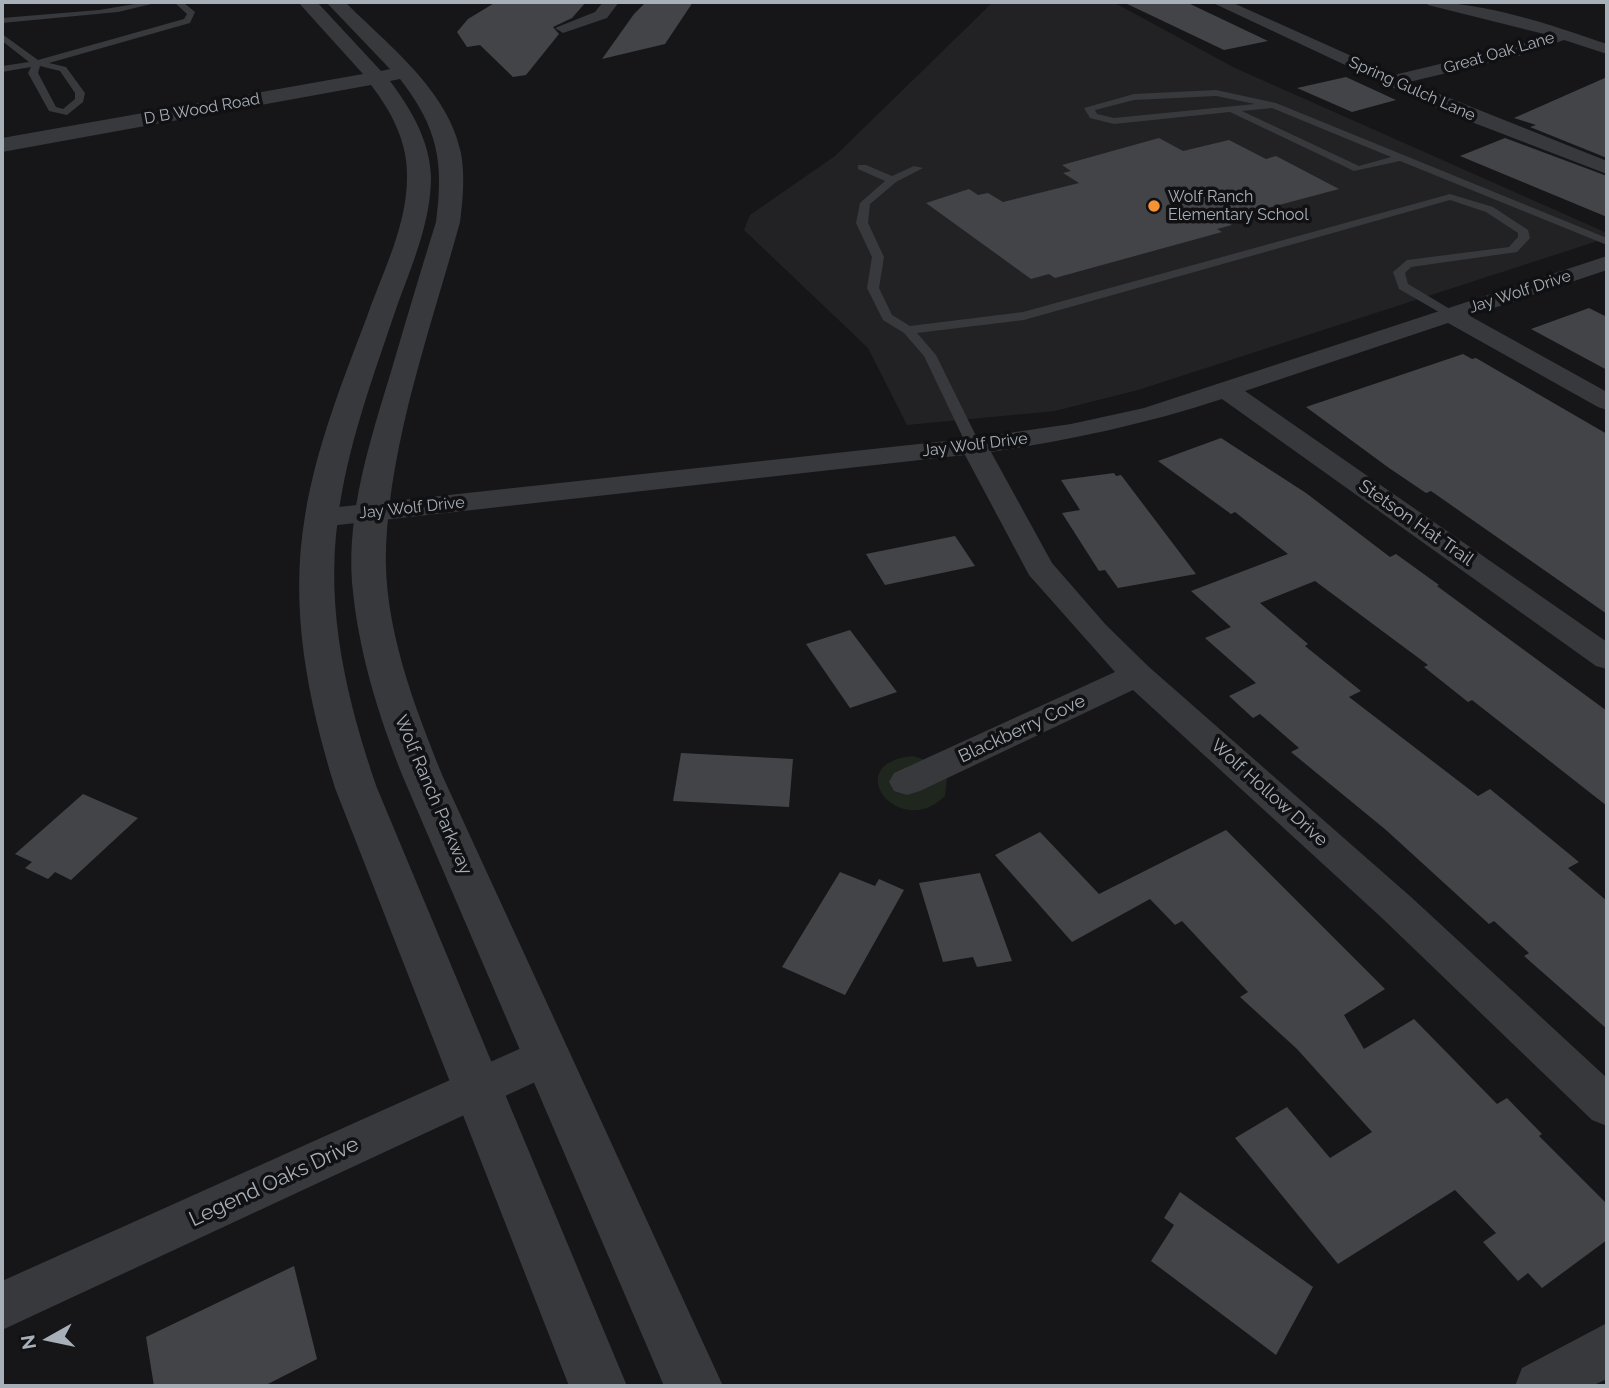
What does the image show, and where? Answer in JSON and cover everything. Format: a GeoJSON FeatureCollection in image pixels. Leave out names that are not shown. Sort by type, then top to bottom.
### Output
{"type":"FeatureCollection","features":[{"type":"Feature","properties":{"kind":"street","name":"Wolf Ranch Parkway"},"geometry":{"type":"LineString","coordinates":[[307,2],[389,75],[429,102],[447,134],[453,182],[448,222],[380,459],[372,512],[370,582],[374,615],[396,709],[423,777],[694,1386]]}},
{"type":"Feature","properties":{"kind":"street","name":"Wolf Ranch Parkway"},"geometry":{"type":"LineString","coordinates":[[335,2],[389,75],[417,156],[418,183],[409,232],[338,442],[320,518],[317,613],[333,717],[356,788],[598,1386]]}},
{"type":"Feature","properties":{"kind":"street"},"geometry":{"type":"LineString","coordinates":[[563,28],[601,15],[611,2]]}},
{"type":"Feature","properties":{"kind":"street","name":"Spring Gulch Lane"},"geometry":{"type":"LineString","coordinates":[[1219,2],[1449,107],[1607,169]]}},
{"type":"Feature","properties":{"kind":"street"},"geometry":{"type":"LineString","coordinates":[[1433,2],[1566,34],[1607,49]]}},
{"type":"Feature","properties":{"kind":"street"},"geometry":{"type":"LineString","coordinates":[[1477,12],[1497,2]]}},
{"type":"Feature","properties":{"kind":"street","name":"Great Oak Lane"},"geometry":{"type":"LineString","coordinates":[[1392,81],[1516,51],[1566,34]]}},
{"type":"Feature","properties":{"kind":"street","name":"D B Wood Road"},"geometry":{"type":"LineString","coordinates":[[2,145],[66,123],[389,75]]}},
{"type":"Feature","properties":{"kind":"street","name":"Jay Wolf Drive"},"geometry":{"type":"LineString","coordinates":[[320,518],[974,446],[1127,421],[1607,263]]}},
{"type":"Feature","properties":{"kind":"street"},"geometry":{"type":"LineString","coordinates":[[1451,315],[1607,402]]}},
{"type":"Feature","properties":{"kind":"street","name":"Stetson Hat Trail"},"geometry":{"type":"LineString","coordinates":[[1225,389],[1607,658]]}},
{"type":"Feature","properties":{"kind":"street","name":"Wolf Hollow Drive"},"geometry":{"type":"LineString","coordinates":[[974,446],[1040,568],[1065,600],[1137,676],[1397,908],[1607,1106]]}},
{"type":"Feature","properties":{"kind":"street","name":"Blackberry Cove"},"geometry":{"type":"LineString","coordinates":[[907,782],[1137,676]]}},
{"type":"Feature","properties":{"kind":"street","name":"Legend Oaks Drive"},"geometry":{"type":"LineString","coordinates":[[2,1306],[546,1056]]}},
{"type":"Feature","properties":{"kind":"street"},"geometry":{"type":"LineString","coordinates":[[1540,1386],[1591,1360],[1607,1348]]}},
{"type":"Feature","properties":{"kind":"lane"},"geometry":{"type":"LineString","coordinates":[[2,21],[74,12],[120,2]]}},
{"type":"Feature","properties":{"kind":"lane"},"geometry":{"type":"LineString","coordinates":[[74,12],[109,12],[156,2]]}},
{"type":"Feature","properties":{"kind":"lane"},"geometry":{"type":"LineString","coordinates":[[2,69],[37,63],[187,21],[192,14],[178,2]]}},
{"type":"Feature","properties":{"kind":"lane"},"geometry":{"type":"LineString","coordinates":[[2,37],[37,63],[63,69],[80,93],[80,100],[66,123],[50,105],[33,73],[37,63]]}},
{"type":"Feature","properties":{"kind":"lane"},"geometry":{"type":"LineString","coordinates":[[1273,105],[1114,121],[1093,116],[1090,108],[1134,97],[1229,93],[1273,105],[1607,242]]}},
{"type":"Feature","properties":{"kind":"lane"},"geometry":{"type":"LineString","coordinates":[[1234,111],[1358,169],[1402,157]]}},
{"type":"Feature","properties":{"kind":"lane"},"geometry":{"type":"LineString","coordinates":[[862,167],[892,180]]}},
{"type":"Feature","properties":{"kind":"lane"},"geometry":{"type":"LineString","coordinates":[[918,168],[892,180],[865,203],[862,223],[878,257],[873,288],[887,317],[908,330],[930,355],[974,446]]}},
{"type":"Feature","properties":{"kind":"lane"},"geometry":{"type":"LineString","coordinates":[[908,330],[1024,316],[1451,197],[1481,205],[1513,222],[1524,232],[1524,238],[1513,250],[1408,264],[1399,272],[1403,286],[1451,315]]}},
{"type":"Feature","properties":{"kind":"shaded area","name":"Wolf Ranch Elementary School"},"geometry":{"type":"Polygon","coordinates":[[[993,2],[1113,2],[1235,68],[1607,233],[1607,238],[1138,390],[1055,411],[907,425],[868,348],[744,230],[750,215],[835,156],[993,2]]]}},
{"type":"Feature","properties":{"kind":"shaded area"},"geometry":{"type":"Polygon","coordinates":[[[913,756],[934,763],[947,778],[945,796],[927,808],[910,810],[895,805],[884,796],[878,784],[880,772],[891,762],[913,756]]]}},
{"type":"Feature","properties":{"kind":"building"},"geometry":{"type":"Polygon","coordinates":[[[496,2],[586,2],[572,18],[553,27],[559,34],[526,75],[513,77],[480,45],[467,47],[457,32],[468,19],[496,2]]]}},
{"type":"Feature","properties":{"kind":"building"},"geometry":{"type":"Polygon","coordinates":[[[646,2],[693,2],[665,44],[602,59],[634,14],[646,2]]]}},
{"type":"Feature","properties":{"kind":"building"},"geometry":{"type":"Polygon","coordinates":[[[1123,2],[1186,2],[1268,41],[1224,50],[1123,2]]]}},
{"type":"Feature","properties":{"kind":"building"},"geometry":{"type":"Polygon","coordinates":[[[1346,77],[1396,100],[1352,112],[1297,88],[1346,77]]]}},
{"type":"Feature","properties":{"kind":"building"},"geometry":{"type":"Polygon","coordinates":[[[1607,77],[1607,158],[1530,127],[1536,125],[1514,118],[1607,77]]]}},
{"type":"Feature","properties":{"kind":"building"},"geometry":{"type":"Polygon","coordinates":[[[1159,138],[1183,151],[1229,140],[1266,159],[1276,156],[1339,189],[1223,220],[1232,225],[1217,229],[1222,232],[1055,278],[1049,274],[1031,279],[926,203],[969,189],[978,195],[988,193],[1003,202],[1079,183],[1063,173],[1071,171],[1062,165],[1159,138]]]}},
{"type":"Feature","properties":{"kind":"building"},"geometry":{"type":"Polygon","coordinates":[[[1505,138],[1607,176],[1607,217],[1460,156],[1505,138]]]}},
{"type":"Feature","properties":{"kind":"building"},"geometry":{"type":"Polygon","coordinates":[[[1589,308],[1607,317],[1607,370],[1531,329],[1589,308]]]}},
{"type":"Feature","properties":{"kind":"building"},"geometry":{"type":"Polygon","coordinates":[[[1463,354],[1472,359],[1476,358],[1607,434],[1607,614],[1431,491],[1426,493],[1389,468],[1306,407],[1463,354]]]}},
{"type":"Feature","properties":{"kind":"building"},"geometry":{"type":"Polygon","coordinates":[[[1221,438],[1306,493],[1390,557],[1396,554],[1607,711],[1607,806],[1472,700],[1468,702],[1424,667],[1428,665],[1315,581],[1260,603],[1308,644],[1305,646],[1361,691],[1349,697],[1478,796],[1490,789],[1579,862],[1568,868],[1607,901],[1607,1029],[1524,956],[1529,953],[1494,921],[1489,924],[1386,830],[1291,752],[1299,748],[1260,714],[1253,718],[1229,696],[1256,683],[1205,638],[1231,627],[1191,591],[1288,554],[1235,512],[1231,514],[1158,461],[1221,438]]]}},
{"type":"Feature","properties":{"kind":"building"},"geometry":{"type":"Polygon","coordinates":[[[1114,473],[1116,476],[1121,475],[1196,574],[1118,588],[1105,570],[1099,571],[1062,513],[1080,510],[1061,480],[1114,473]]]}},
{"type":"Feature","properties":{"kind":"building"},"geometry":{"type":"Polygon","coordinates":[[[955,536],[975,566],[885,585],[866,554],[955,536]]]}},
{"type":"Feature","properties":{"kind":"building"},"geometry":{"type":"Polygon","coordinates":[[[850,630],[897,692],[850,708],[806,644],[850,630]]]}},
{"type":"Feature","properties":{"kind":"building"},"geometry":{"type":"Polygon","coordinates":[[[681,753],[793,759],[789,807],[673,801],[681,753]]]}},
{"type":"Feature","properties":{"kind":"building"},"geometry":{"type":"Polygon","coordinates":[[[83,794],[138,818],[71,880],[55,872],[48,879],[25,868],[32,862],[15,854],[83,794]]]}},
{"type":"Feature","properties":{"kind":"building"},"geometry":{"type":"Polygon","coordinates":[[[1226,830],[1385,989],[1344,1015],[1364,1049],[1414,1019],[1497,1104],[1507,1098],[1542,1134],[1539,1136],[1607,1204],[1607,1240],[1542,1288],[1528,1273],[1518,1281],[1483,1242],[1496,1233],[1455,1190],[1338,1264],[1235,1138],[1287,1107],[1330,1158],[1372,1132],[1297,1049],[1240,997],[1248,992],[1182,921],[1175,925],[1150,899],[1072,942],[995,855],[1040,832],[1099,894],[1226,830]]]}},
{"type":"Feature","properties":{"kind":"building"},"geometry":{"type":"Polygon","coordinates":[[[840,872],[875,886],[879,879],[904,890],[845,995],[782,967],[840,872]]]}},
{"type":"Feature","properties":{"kind":"building"},"geometry":{"type":"Polygon","coordinates":[[[980,873],[1012,961],[977,967],[973,957],[943,962],[919,883],[980,873]]]}},
{"type":"Feature","properties":{"kind":"building"},"geometry":{"type":"Polygon","coordinates":[[[1180,1192],[1313,1287],[1276,1355],[1151,1261],[1174,1225],[1164,1218],[1180,1192]]]}},
{"type":"Feature","properties":{"kind":"building"},"geometry":{"type":"Polygon","coordinates":[[[294,1266],[317,1359],[264,1386],[154,1386],[146,1337],[294,1266]]]}},
{"type":"Feature","properties":{"kind":"place","name":"Wolf Ranch Elementary School"},"geometry":{"type":"Point","coordinates":[1154,206]}}]}
